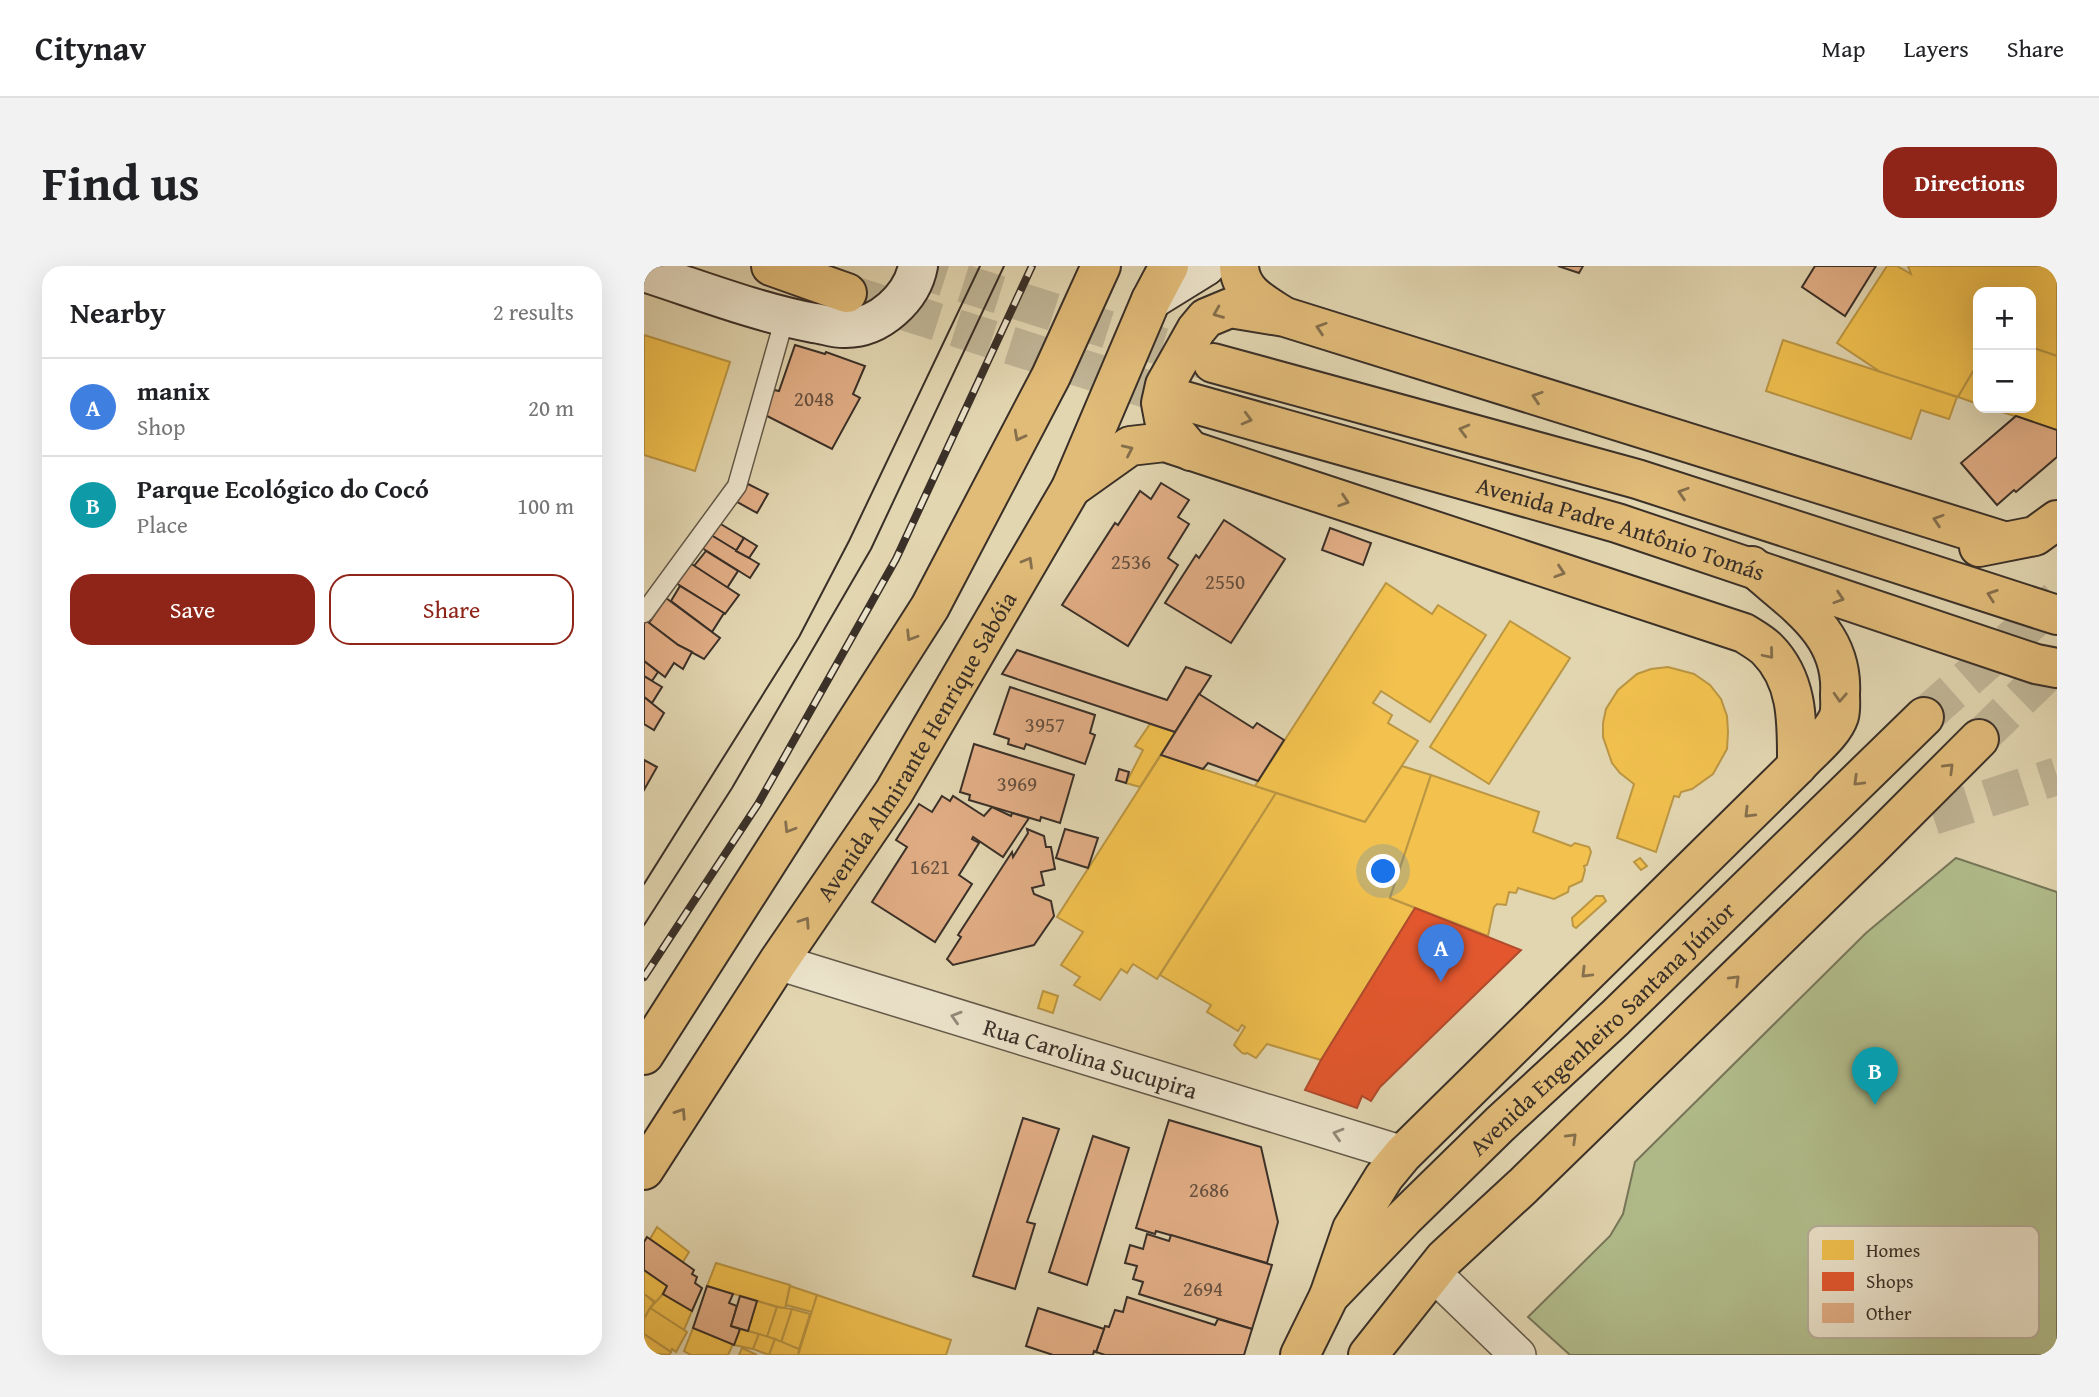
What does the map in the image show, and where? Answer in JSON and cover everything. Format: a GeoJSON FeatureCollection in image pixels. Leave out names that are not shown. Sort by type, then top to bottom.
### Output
{"type":"FeatureCollection","features":[{"type":"Feature","properties":{"kind":"main road"},"geometry":{"type":"LineString","coordinates":[[771,266],[847,293]]}},
{"type":"Feature","properties":{"kind":"main road"},"geometry":{"type":"LineString","coordinates":[[644,1055],[930,607],[1051,376],[1101,266]]}},
{"type":"Feature","properties":{"kind":"main road","name":"Avenida Almirante Henrique Sabóia"},"geometry":{"type":"LineString","coordinates":[[644,1170],[778,962],[894,792],[1071,488],[1151,300],[1169,266]]}},
{"type":"Feature","properties":{"kind":"main road"},"geometry":{"type":"LineString","coordinates":[[1239,266],[1239,276],[1247,290],[1285,317]]}},
{"type":"Feature","properties":{"kind":"main road"},"geometry":{"type":"LineString","coordinates":[[1191,451],[1164,419],[1161,403],[1165,385],[1196,330],[1206,318],[1230,308],[1285,317],[2003,541]]}},
{"type":"Feature","properties":{"kind":"main road","name":"Avenida Padre Antônio Tomás"},"geometry":{"type":"LineString","coordinates":[[1213,363],[1624,475],[1883,557],[2013,603],[2057,615]]}},
{"type":"Feature","properties":{"kind":"main road","name":"Avenida Padre Antônio Tomás"},"geometry":{"type":"LineString","coordinates":[[1181,400],[1617,523],[1752,566],[2023,660],[2057,668]]}},
{"type":"Feature","properties":{"kind":"main road"},"geometry":{"type":"LineString","coordinates":[[1602,417],[1814,536]]}},
{"type":"Feature","properties":{"kind":"main road"},"geometry":{"type":"LineString","coordinates":[[1071,488],[1130,446],[1164,442],[1744,633],[1767,649],[1787,678],[1797,710],[1797,766]]}},
{"type":"Feature","properties":{"kind":"main road"},"geometry":{"type":"LineString","coordinates":[[1883,557],[1946,555],[2003,541],[2018,541],[2035,536],[2057,520]]}},
{"type":"Feature","properties":{"kind":"main road"},"geometry":{"type":"LineString","coordinates":[[1329,1296],[1352,1229],[1384,1177],[1403,1154],[1797,766],[1832,727],[1839,715],[1841,681],[1836,654],[1826,635],[1810,617],[1752,566]]}},
{"type":"Feature","properties":{"kind":"main road","name":"Avenida Engenheiro Santana Júnior"},"geometry":{"type":"LineString","coordinates":[[1300,1355],[1329,1296],[1500,1124],[1615,1017],[1924,717]]}},
{"type":"Feature","properties":{"kind":"main road"},"geometry":{"type":"LineString","coordinates":[[1368,1355],[1432,1272],[1979,739]]}},
{"type":"Feature","properties":{"kind":"main road"},"geometry":{"type":"LineString","coordinates":[[1870,848],[1933,817]]}},
{"type":"Feature","properties":{"kind":"street"},"geometry":{"type":"LineString","coordinates":[[644,272],[785,317],[846,328],[872,323],[904,298],[916,279],[918,266]]}},
{"type":"Feature","properties":{"kind":"street"},"geometry":{"type":"LineString","coordinates":[[1151,300],[1206,266]]}},
{"type":"Feature","properties":{"kind":"street","name":"Rua Carolina Sucupira"},"geometry":{"type":"LineString","coordinates":[[778,962],[1403,1154]]}},
{"type":"Feature","properties":{"kind":"street"},"geometry":{"type":"LineString","coordinates":[[1432,1272],[1518,1355]]}},
{"type":"Feature","properties":{"kind":"lane"},"geometry":{"type":"LineString","coordinates":[[644,613],[737,486],[785,317]]}},
{"type":"Feature","properties":{"kind":"green space"},"geometry":{"type":"Polygon","coordinates":[[[1956,858],[2057,892],[2057,1355],[1570,1355],[1528,1317],[1610,1236],[1623,1214],[1635,1162],[1866,933],[1956,858]]]}},
{"type":"Feature","properties":{"kind":"building: Homes"},"geometry":{"type":"Polygon","coordinates":[[[1887,266],[1897,266],[1911,274],[1908,266],[2057,266],[2057,356],[2036,349],[2036,287],[1973,287],[1973,372],[1958,397],[1882,373],[1837,343],[1887,266]]]}},
{"type":"Feature","properties":{"kind":"building: Homes"},"geometry":{"type":"Polygon","coordinates":[[[644,335],[730,362],[695,471],[644,455],[644,335]]]}},
{"type":"Feature","properties":{"kind":"building: Homes"},"geometry":{"type":"Polygon","coordinates":[[[1783,340],[1957,397],[1949,419],[1921,410],[1911,439],[1766,391],[1783,340]]]}},
{"type":"Feature","properties":{"kind":"building: Homes"},"geometry":{"type":"Polygon","coordinates":[[[2036,349],[2057,356],[2057,430],[2005,413],[2036,413],[2036,349]]]}},
{"type":"Feature","properties":{"kind":"building: Homes"},"geometry":{"type":"Polygon","coordinates":[[[1973,372],[1973,402],[1958,397],[1973,372]]]}},
{"type":"Feature","properties":{"kind":"building: Homes"},"geometry":{"type":"Polygon","coordinates":[[[1386,583],[1432,614],[1438,605],[1486,635],[1430,722],[1381,691],[1373,703],[1392,715],[1388,723],[1418,741],[1365,822],[1255,786],[1386,583]]]}},
{"type":"Feature","properties":{"kind":"building: Homes"},"geometry":{"type":"Polygon","coordinates":[[[1510,621],[1570,658],[1489,784],[1430,747],[1510,621]]]}},
{"type":"Feature","properties":{"kind":"building: Homes"},"geometry":{"type":"Polygon","coordinates":[[[1668,667],[1694,674],[1710,685],[1721,699],[1727,716],[1727,749],[1713,774],[1692,789],[1681,792],[1679,797],[1674,796],[1656,852],[1617,838],[1634,784],[1612,763],[1603,737],[1603,723],[1606,709],[1618,690],[1637,674],[1668,667]]]}},
{"type":"Feature","properties":{"kind":"building: Homes"},"geometry":{"type":"Polygon","coordinates":[[[1150,724],[1175,732],[1140,787],[1126,783],[1143,750],[1135,746],[1150,724]]]}},
{"type":"Feature","properties":{"kind":"building: Homes"},"geometry":{"type":"Polygon","coordinates":[[[1161,755],[1276,793],[1157,979],[1133,964],[1127,973],[1121,969],[1100,1000],[1074,985],[1080,977],[1061,965],[1083,932],[1057,917],[1161,755]]]}},
{"type":"Feature","properties":{"kind":"building: Homes"},"geometry":{"type":"Polygon","coordinates":[[[1402,766],[1431,775],[1390,898],[1415,908],[1321,1060],[1267,1044],[1256,1058],[1242,1053],[1234,1045],[1245,1027],[1242,1025],[1238,1031],[1207,1012],[1211,1005],[1160,975],[1276,793],[1365,822],[1402,766]]]}},
{"type":"Feature","properties":{"kind":"building: Homes"},"geometry":{"type":"Polygon","coordinates":[[[1431,775],[1539,812],[1533,832],[1571,846],[1575,843],[1589,847],[1591,852],[1587,865],[1584,866],[1582,881],[1554,899],[1518,888],[1516,893],[1509,892],[1506,905],[1497,904],[1494,907],[1488,936],[1390,898],[1431,775]]]}},
{"type":"Feature","properties":{"kind":"building: Homes"},"geometry":{"type":"Polygon","coordinates":[[[1640,858],[1647,866],[1641,870],[1634,862],[1640,858]]]}},
{"type":"Feature","properties":{"kind":"building: Homes"},"geometry":{"type":"Polygon","coordinates":[[[1596,896],[1603,896],[1606,901],[1576,928],[1573,926],[1572,918],[1596,896]]]}},
{"type":"Feature","properties":{"kind":"building: Homes"},"geometry":{"type":"Polygon","coordinates":[[[1043,991],[1058,996],[1053,1013],[1038,1008],[1043,991]]]}},
{"type":"Feature","properties":{"kind":"building: Homes"},"geometry":{"type":"Polygon","coordinates":[[[657,1227],[689,1252],[683,1262],[650,1239],[657,1227]]]}},
{"type":"Feature","properties":{"kind":"building: Homes"},"geometry":{"type":"Polygon","coordinates":[[[716,1263],[790,1285],[785,1309],[707,1286],[716,1263]]]}},
{"type":"Feature","properties":{"kind":"building: Homes"},"geometry":{"type":"Polygon","coordinates":[[[644,1270],[667,1286],[657,1303],[644,1294],[644,1270]]]}},
{"type":"Feature","properties":{"kind":"building: Homes"},"geometry":{"type":"Polygon","coordinates":[[[790,1286],[817,1295],[812,1312],[786,1305],[790,1286]]]}},
{"type":"Feature","properties":{"kind":"building: Homes"},"geometry":{"type":"Polygon","coordinates":[[[644,1294],[654,1302],[644,1319],[644,1294]]]}},
{"type":"Feature","properties":{"kind":"building: Homes"},"geometry":{"type":"Polygon","coordinates":[[[663,1294],[692,1311],[684,1330],[650,1308],[663,1294]]]}},
{"type":"Feature","properties":{"kind":"building: Homes"},"geometry":{"type":"Polygon","coordinates":[[[817,1295],[951,1340],[946,1355],[798,1355],[817,1295]]]}},
{"type":"Feature","properties":{"kind":"building: Homes"},"geometry":{"type":"Polygon","coordinates":[[[757,1301],[777,1307],[767,1337],[748,1331],[757,1301]]]}},
{"type":"Feature","properties":{"kind":"building: Homes"},"geometry":{"type":"Polygon","coordinates":[[[777,1307],[792,1309],[781,1342],[767,1337],[777,1307]]]}},
{"type":"Feature","properties":{"kind":"building: Homes"},"geometry":{"type":"Polygon","coordinates":[[[650,1308],[687,1332],[676,1352],[672,1349],[671,1352],[644,1334],[644,1319],[650,1308]]]}},
{"type":"Feature","properties":{"kind":"building: Homes"},"geometry":{"type":"Polygon","coordinates":[[[792,1309],[810,1314],[799,1349],[781,1343],[792,1309]]]}},
{"type":"Feature","properties":{"kind":"building: Homes"},"geometry":{"type":"Polygon","coordinates":[[[693,1328],[733,1344],[728,1355],[691,1355],[684,1351],[693,1328]]]}},
{"type":"Feature","properties":{"kind":"building: Homes"},"geometry":{"type":"Polygon","coordinates":[[[740,1329],[759,1334],[753,1349],[734,1345],[740,1329]]]}},
{"type":"Feature","properties":{"kind":"building: Homes"},"geometry":{"type":"Polygon","coordinates":[[[644,1334],[671,1352],[669,1355],[644,1353],[644,1334]]]}},
{"type":"Feature","properties":{"kind":"building: Homes"},"geometry":{"type":"Polygon","coordinates":[[[759,1334],[775,1339],[769,1355],[753,1349],[759,1334]]]}},
{"type":"Feature","properties":{"kind":"building: Homes"},"geometry":{"type":"Polygon","coordinates":[[[775,1339],[799,1349],[798,1355],[769,1355],[775,1339]]]}},
{"type":"Feature","properties":{"kind":"building: Homes"},"geometry":{"type":"Polygon","coordinates":[[[742,1348],[757,1355],[739,1355],[742,1348]]]}},
{"type":"Feature","properties":{"kind":"building: Shops"},"geometry":{"type":"Polygon","coordinates":[[[1415,908],[1521,950],[1380,1087],[1371,1101],[1362,1096],[1357,1108],[1305,1090],[1321,1060],[1415,908]]]}},
{"type":"Feature","properties":{"kind":"building: Other"},"geometry":{"type":"Polygon","coordinates":[[[1558,266],[1583,266],[1579,273],[1558,266]]]}},
{"type":"Feature","properties":{"kind":"building: Other"},"geometry":{"type":"Polygon","coordinates":[[[1815,266],[1876,266],[1845,316],[1802,287],[1815,266]]]}},
{"type":"Feature","properties":{"kind":"building: Other"},"geometry":{"type":"Polygon","coordinates":[[[795,345],[825,354],[826,352],[865,366],[853,394],[860,398],[832,449],[765,415],[774,390],[779,391],[795,345]]]}},
{"type":"Feature","properties":{"kind":"building: Other"},"geometry":{"type":"Polygon","coordinates":[[[2016,416],[2057,430],[2057,457],[1997,505],[1961,463],[2016,416]]]}},
{"type":"Feature","properties":{"kind":"building: Other"},"geometry":{"type":"Polygon","coordinates":[[[1161,483],[1189,500],[1178,517],[1189,524],[1168,558],[1178,565],[1128,646],[1062,605],[1115,523],[1118,525],[1140,491],[1151,499],[1161,483]]]}},
{"type":"Feature","properties":{"kind":"building: Other"},"geometry":{"type":"Polygon","coordinates":[[[748,484],[768,494],[757,513],[737,502],[748,484]]]}},
{"type":"Feature","properties":{"kind":"building: Other"},"geometry":{"type":"Polygon","coordinates":[[[1224,520],[1285,559],[1231,643],[1165,603],[1196,555],[1199,558],[1224,520]]]}},
{"type":"Feature","properties":{"kind":"building: Other"},"geometry":{"type":"Polygon","coordinates":[[[719,523],[744,538],[736,551],[711,535],[719,523]]]}},
{"type":"Feature","properties":{"kind":"building: Other"},"geometry":{"type":"Polygon","coordinates":[[[1330,528],[1371,543],[1363,565],[1322,550],[1330,528]]]}},
{"type":"Feature","properties":{"kind":"building: Other"},"geometry":{"type":"Polygon","coordinates":[[[711,535],[759,564],[750,578],[702,548],[711,535]]]}},
{"type":"Feature","properties":{"kind":"building: Other"},"geometry":{"type":"Polygon","coordinates":[[[744,538],[757,546],[749,558],[736,551],[744,538]]]}},
{"type":"Feature","properties":{"kind":"building: Other"},"geometry":{"type":"Polygon","coordinates":[[[706,551],[738,571],[727,588],[694,566],[706,551]]]}},
{"type":"Feature","properties":{"kind":"building: Other"},"geometry":{"type":"Polygon","coordinates":[[[690,563],[739,595],[725,614],[676,583],[690,563]]]}},
{"type":"Feature","properties":{"kind":"building: Other"},"geometry":{"type":"Polygon","coordinates":[[[680,586],[724,613],[712,632],[671,601],[680,586]]]}},
{"type":"Feature","properties":{"kind":"building: Other"},"geometry":{"type":"Polygon","coordinates":[[[666,598],[720,638],[704,659],[678,645],[649,623],[666,598]]]}},
{"type":"Feature","properties":{"kind":"building: Other"},"geometry":{"type":"Polygon","coordinates":[[[644,619],[678,645],[692,652],[683,669],[674,663],[665,677],[644,661],[644,619]]]}},
{"type":"Feature","properties":{"kind":"building: Other"},"geometry":{"type":"Polygon","coordinates":[[[1017,650],[1167,700],[1186,667],[1211,676],[1175,732],[1002,674],[1017,650]]]}},
{"type":"Feature","properties":{"kind":"building: Other"},"geometry":{"type":"Polygon","coordinates":[[[644,661],[658,672],[652,681],[644,676],[644,661]]]}},
{"type":"Feature","properties":{"kind":"building: Other"},"geometry":{"type":"Polygon","coordinates":[[[644,676],[662,687],[652,703],[644,697],[644,676]]]}},
{"type":"Feature","properties":{"kind":"building: Other"},"geometry":{"type":"Polygon","coordinates":[[[1010,687],[1095,715],[1090,733],[1095,735],[1085,764],[1026,744],[1024,749],[1008,744],[1009,739],[994,734],[1010,687]]]}},
{"type":"Feature","properties":{"kind":"building: Other"},"geometry":{"type":"Polygon","coordinates":[[[1199,694],[1253,728],[1257,723],[1284,740],[1258,781],[1208,763],[1203,769],[1161,755],[1199,694]]]}},
{"type":"Feature","properties":{"kind":"building: Other"},"geometry":{"type":"Polygon","coordinates":[[[644,697],[664,713],[654,730],[644,724],[644,697]]]}},
{"type":"Feature","properties":{"kind":"building: Other"},"geometry":{"type":"Polygon","coordinates":[[[974,744],[1074,775],[1060,823],[1041,817],[1040,821],[969,800],[970,795],[960,792],[974,744]]]}},
{"type":"Feature","properties":{"kind":"building: Other"},"geometry":{"type":"Polygon","coordinates":[[[644,760],[657,767],[644,790],[644,760]]]}},
{"type":"Feature","properties":{"kind":"building: Other"},"geometry":{"type":"Polygon","coordinates":[[[1119,769],[1129,772],[1126,783],[1116,780],[1119,769]]]}},
{"type":"Feature","properties":{"kind":"building: Other"},"geometry":{"type":"Polygon","coordinates":[[[942,796],[950,801],[953,796],[984,816],[992,807],[1011,816],[1012,813],[1029,818],[1003,857],[973,837],[972,839],[979,843],[959,875],[972,884],[935,942],[872,902],[907,847],[896,840],[919,804],[932,812],[942,796]]]}},
{"type":"Feature","properties":{"kind":"building: Other"},"geometry":{"type":"Polygon","coordinates":[[[1027,829],[1044,836],[1046,847],[1051,847],[1055,869],[1041,872],[1044,885],[1032,888],[1034,894],[1051,901],[1054,916],[1034,945],[953,965],[947,959],[961,937],[958,935],[1012,852],[1013,857],[1028,833],[1027,829]]]}},
{"type":"Feature","properties":{"kind":"building: Other"},"geometry":{"type":"Polygon","coordinates":[[[1065,829],[1098,838],[1088,868],[1056,858],[1065,829]]]}},
{"type":"Feature","properties":{"kind":"building: Other"},"geometry":{"type":"Polygon","coordinates":[[[1023,1118],[1059,1129],[1027,1222],[1035,1224],[1015,1289],[973,1276],[1023,1118]]]}},
{"type":"Feature","properties":{"kind":"building: Other"},"geometry":{"type":"Polygon","coordinates":[[[1169,1120],[1261,1147],[1278,1222],[1267,1263],[1156,1231],[1155,1234],[1136,1228],[1169,1120]]]}},
{"type":"Feature","properties":{"kind":"building: Other"},"geometry":{"type":"Polygon","coordinates":[[[1093,1136],[1129,1148],[1087,1285],[1049,1272],[1093,1136]]]}},
{"type":"Feature","properties":{"kind":"building: Other"},"geometry":{"type":"Polygon","coordinates":[[[1147,1234],[1169,1241],[1171,1235],[1272,1265],[1252,1329],[1139,1294],[1143,1282],[1133,1279],[1137,1266],[1125,1263],[1130,1245],[1143,1249],[1147,1234]]]}},
{"type":"Feature","properties":{"kind":"building: Other"},"geometry":{"type":"Polygon","coordinates":[[[647,1237],[694,1270],[692,1274],[697,1277],[695,1283],[702,1288],[692,1311],[663,1294],[667,1286],[644,1270],[644,1242],[647,1237]]]}},
{"type":"Feature","properties":{"kind":"building: Other"},"geometry":{"type":"Polygon","coordinates":[[[707,1286],[733,1294],[729,1303],[737,1306],[731,1326],[740,1329],[734,1345],[693,1328],[707,1286]]]}},
{"type":"Feature","properties":{"kind":"building: Other"},"geometry":{"type":"Polygon","coordinates":[[[740,1296],[757,1301],[748,1331],[731,1326],[740,1296]]]}},
{"type":"Feature","properties":{"kind":"building: Other"},"geometry":{"type":"Polygon","coordinates":[[[1127,1297],[1215,1325],[1218,1319],[1252,1329],[1244,1355],[1105,1355],[1096,1352],[1105,1326],[1109,1327],[1115,1310],[1123,1312],[1127,1297]]]}},
{"type":"Feature","properties":{"kind":"building: Other"},"geometry":{"type":"Polygon","coordinates":[[[1038,1308],[1104,1329],[1096,1352],[1094,1351],[1093,1355],[1053,1355],[1026,1346],[1038,1308]]]}},
{"type":"Feature","properties":{"kind":"tunnel"},"geometry":{"type":"LineString","coordinates":[[909,266],[1213,363]]}},
{"type":"Feature","properties":{"kind":"tunnel"},"geometry":{"type":"LineString","coordinates":[[847,293],[1181,400]]}},
{"type":"Feature","properties":{"kind":"tunnel"},"geometry":{"type":"LineString","coordinates":[[1924,717],[2057,599]]}},
{"type":"Feature","properties":{"kind":"tunnel"},"geometry":{"type":"LineString","coordinates":[[1979,739],[2057,663]]}},
{"type":"Feature","properties":{"kind":"tunnel"},"geometry":{"type":"LineString","coordinates":[[1933,816],[2057,776]]}},
{"type":"Feature","properties":{"kind":"tram line"},"geometry":{"type":"LineString","coordinates":[[644,884],[799,637],[849,541],[980,266]]}},
{"type":"Feature","properties":{"kind":"tram line"},"geometry":{"type":"LineString","coordinates":[[644,925],[732,788],[871,549],[1004,266]]}},
{"type":"Feature","properties":{"kind":"railway"},"geometry":{"type":"LineString","coordinates":[[644,977],[758,804],[896,559],[1032,266]]}},
{"type":"Feature","properties":{"kind":"place","name":"manix"},"geometry":{"type":"Point","coordinates":[1441,982]}},
{"type":"Feature","properties":{"kind":"place","name":"Parque Ecológico do Cocó"},"geometry":{"type":"Point","coordinates":[1875,1105]}}]}
